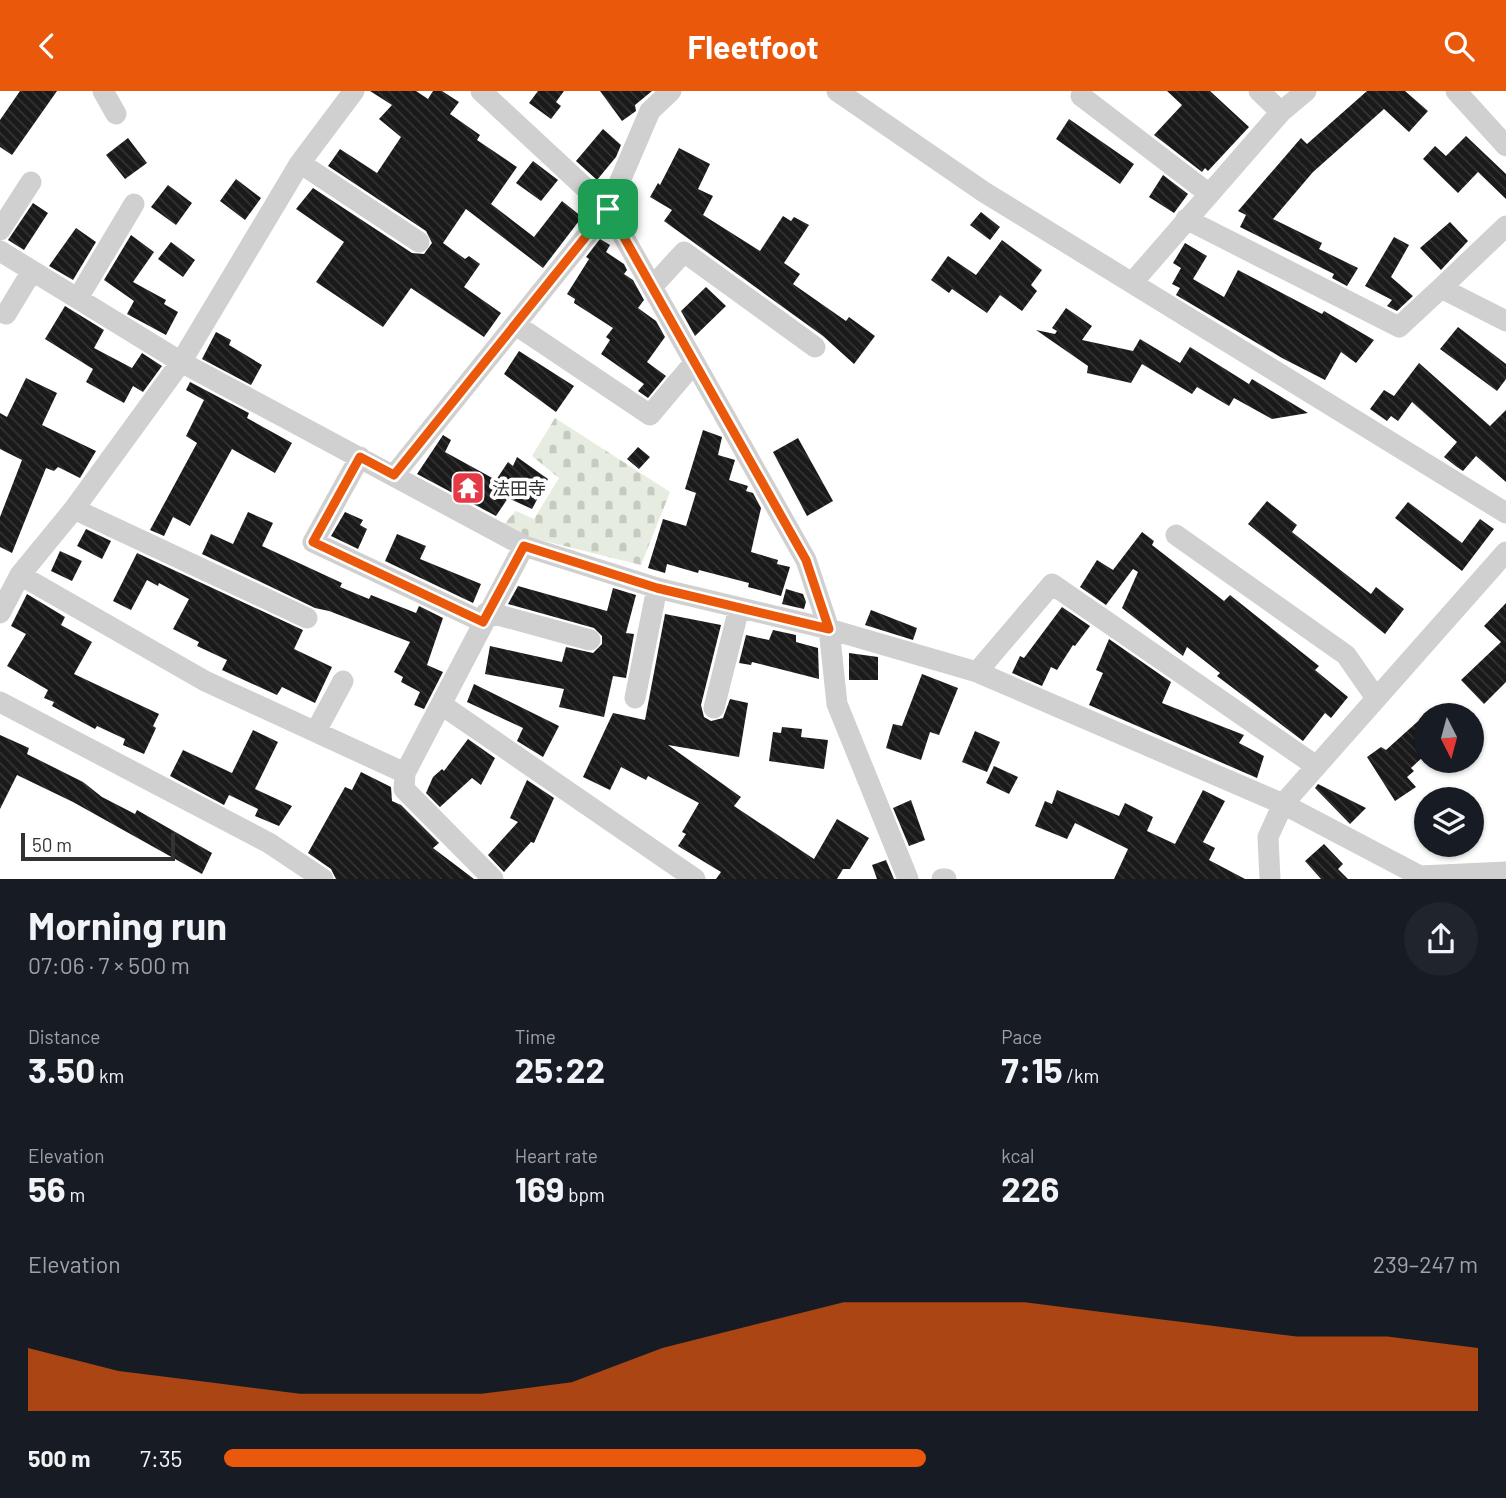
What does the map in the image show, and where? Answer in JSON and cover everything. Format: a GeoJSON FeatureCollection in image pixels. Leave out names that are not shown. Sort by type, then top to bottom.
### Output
{"type":"FeatureCollection","features":[{"type":"Feature","properties":{"kind":"street"},"geometry":{"type":"LineString","coordinates":[[103,91],[116,114]]}},
{"type":"Feature","properties":{"kind":"street"},"geometry":{"type":"LineString","coordinates":[[0,613],[10,582],[74,509],[181,362],[300,163],[354,91]]}},
{"type":"Feature","properties":{"kind":"street"},"geometry":{"type":"LineString","coordinates":[[481,91],[608,209],[806,560],[829,629],[837,704],[908,879]]}},
{"type":"Feature","properties":{"kind":"street"},"geometry":{"type":"LineString","coordinates":[[394,475],[608,209],[650,111],[671,91]]}},
{"type":"Feature","properties":{"kind":"street"},"geometry":{"type":"LineString","coordinates":[[837,91],[984,192],[1506,513]]}},
{"type":"Feature","properties":{"kind":"street"},"geometry":{"type":"LineString","coordinates":[[1259,91],[1281,112]]}},
{"type":"Feature","properties":{"kind":"street"},"geometry":{"type":"LineString","coordinates":[[1132,283],[1281,112],[1306,91]]}},
{"type":"Feature","properties":{"kind":"street"},"geometry":{"type":"LineString","coordinates":[[1456,91],[1506,146]]}},
{"type":"Feature","properties":{"kind":"street"},"geometry":{"type":"LineString","coordinates":[[1081,96],[1208,193]]}},
{"type":"Feature","properties":{"kind":"street"},"geometry":{"type":"LineString","coordinates":[[300,163],[419,242]]}},
{"type":"Feature","properties":{"kind":"street"},"geometry":{"type":"LineString","coordinates":[[0,230],[31,182]]}},
{"type":"Feature","properties":{"kind":"street"},"geometry":{"type":"LineString","coordinates":[[78,298],[134,204]]}},
{"type":"Feature","properties":{"kind":"street"},"geometry":{"type":"LineString","coordinates":[[1186,219],[1399,327],[1506,226]]}},
{"type":"Feature","properties":{"kind":"street"},"geometry":{"type":"LineString","coordinates":[[0,251],[181,362],[524,546],[657,588],[829,629],[977,672],[1283,804],[1420,876],[1501,874]]}},
{"type":"Feature","properties":{"kind":"street"},"geometry":{"type":"LineString","coordinates":[[652,287],[684,252],[815,347]]}},
{"type":"Feature","properties":{"kind":"street"},"geometry":{"type":"LineString","coordinates":[[6,314],[32,271]]}},
{"type":"Feature","properties":{"kind":"street"},"geometry":{"type":"LineString","coordinates":[[1441,288],[1506,321]]}},
{"type":"Feature","properties":{"kind":"street"},"geometry":{"type":"LineString","coordinates":[[516,325],[650,415],[694,363]]}},
{"type":"Feature","properties":{"kind":"street"},"geometry":{"type":"LineString","coordinates":[[360,457],[313,542],[485,617],[590,640]]}},
{"type":"Feature","properties":{"kind":"street"},"geometry":{"type":"LineString","coordinates":[[74,509],[307,618]]}},
{"type":"Feature","properties":{"kind":"street"},"geometry":{"type":"LineString","coordinates":[[1176,535],[1346,655],[1376,698]]}},
{"type":"Feature","properties":{"kind":"street"},"geometry":{"type":"LineString","coordinates":[[493,879],[404,789],[405,773],[524,546]]}},
{"type":"Feature","properties":{"kind":"street"},"geometry":{"type":"LineString","coordinates":[[1270,879],[1268,837],[1283,804],[1506,552]]}},
{"type":"Feature","properties":{"kind":"street"},"geometry":{"type":"LineString","coordinates":[[10,582],[205,681],[405,773]]}},
{"type":"Feature","properties":{"kind":"street"},"geometry":{"type":"LineString","coordinates":[[977,672],[1052,584],[1316,766]]}},
{"type":"Feature","properties":{"kind":"street"},"geometry":{"type":"LineString","coordinates":[[635,698],[657,588]]}},
{"type":"Feature","properties":{"kind":"street"},"geometry":{"type":"LineString","coordinates":[[714,708],[739,608]]}},
{"type":"Feature","properties":{"kind":"street"},"geometry":{"type":"LineString","coordinates":[[316,731],[343,681]]}},
{"type":"Feature","properties":{"kind":"street"},"geometry":{"type":"LineString","coordinates":[[0,702],[270,843],[323,879]]}},
{"type":"Feature","properties":{"kind":"street"},"geometry":{"type":"LineString","coordinates":[[442,705],[695,879]]}},
{"type":"Feature","properties":{"kind":"green space"},"geometry":{"type":"Polygon","coordinates":[[[555,418],[670,492],[641,565],[528,537],[501,527],[516,511],[534,519],[559,478],[532,456],[555,418]]]}},
{"type":"Feature","properties":{"kind":"building"},"geometry":{"type":"Polygon","coordinates":[[[20,91],[57,91],[12,155],[0,147],[0,120],[20,91]]]}},
{"type":"Feature","properties":{"kind":"building"},"geometry":{"type":"Polygon","coordinates":[[[370,91],[416,91],[428,99],[433,91],[442,91],[459,102],[450,114],[480,135],[477,140],[517,167],[491,204],[534,237],[562,201],[582,217],[543,268],[466,209],[443,243],[465,259],[469,256],[480,264],[464,287],[501,313],[484,337],[411,288],[383,327],[316,282],[344,242],[296,209],[313,188],[412,253],[424,254],[432,243],[426,231],[328,166],[340,149],[377,173],[401,137],[379,119],[392,105],[370,91]]]}},
{"type":"Feature","properties":{"kind":"building"},"geometry":{"type":"Polygon","coordinates":[[[538,91],[564,91],[556,102],[561,106],[551,119],[529,103],[538,91]]]}},
{"type":"Feature","properties":{"kind":"building"},"geometry":{"type":"Polygon","coordinates":[[[600,91],[652,91],[635,105],[636,111],[622,121],[600,91]]]}},
{"type":"Feature","properties":{"kind":"building"},"geometry":{"type":"Polygon","coordinates":[[[1167,91],[1210,91],[1249,127],[1208,171],[1205,168],[1202,172],[1154,135],[1182,105],[1167,91]]]}},
{"type":"Feature","properties":{"kind":"building"},"geometry":{"type":"Polygon","coordinates":[[[1367,91],[1405,91],[1428,111],[1409,132],[1384,109],[1313,172],[1273,219],[1322,243],[1319,249],[1358,268],[1347,286],[1332,278],[1334,274],[1240,227],[1246,215],[1238,211],[1301,138],[1307,144],[1367,91]]]}},
{"type":"Feature","properties":{"kind":"building"},"geometry":{"type":"Polygon","coordinates":[[[1069,119],[1134,164],[1120,184],[1056,139],[1069,119]]]}},
{"type":"Feature","properties":{"kind":"building"},"geometry":{"type":"Polygon","coordinates":[[[603,129],[621,145],[616,157],[597,180],[576,161],[603,129]]]}},
{"type":"Feature","properties":{"kind":"building"},"geometry":{"type":"Polygon","coordinates":[[[1466,136],[1506,174],[1506,199],[1478,172],[1458,193],[1423,159],[1435,146],[1446,156],[1466,136]]]}},
{"type":"Feature","properties":{"kind":"building"},"geometry":{"type":"Polygon","coordinates":[[[128,138],[147,163],[125,179],[106,155],[128,138]]]}},
{"type":"Feature","properties":{"kind":"building"},"geometry":{"type":"Polygon","coordinates":[[[679,148],[710,164],[698,189],[713,196],[703,215],[760,251],[783,216],[791,221],[794,217],[809,225],[784,263],[800,274],[793,284],[846,321],[849,317],[875,336],[854,364],[823,336],[664,221],[672,210],[650,197],[658,183],[660,185],[679,148]]]}},
{"type":"Feature","properties":{"kind":"building"},"geometry":{"type":"Polygon","coordinates":[[[533,161],[558,180],[541,201],[516,183],[533,161]]]}},
{"type":"Feature","properties":{"kind":"building"},"geometry":{"type":"Polygon","coordinates":[[[1163,175],[1188,194],[1174,213],[1149,197],[1163,175]]]}},
{"type":"Feature","properties":{"kind":"building"},"geometry":{"type":"Polygon","coordinates":[[[236,179],[261,198],[245,220],[220,201],[236,179]]]}},
{"type":"Feature","properties":{"kind":"building"},"geometry":{"type":"Polygon","coordinates":[[[168,185],[192,203],[176,225],[151,207],[168,185]]]}},
{"type":"Feature","properties":{"kind":"building"},"geometry":{"type":"Polygon","coordinates":[[[33,203],[48,213],[24,250],[8,240],[33,203]]]}},
{"type":"Feature","properties":{"kind":"building"},"geometry":{"type":"Polygon","coordinates":[[[981,212],[1000,227],[990,240],[970,225],[981,212]]]}},
{"type":"Feature","properties":{"kind":"building"},"geometry":{"type":"Polygon","coordinates":[[[1450,222],[1468,241],[1441,270],[1420,248],[1450,222]]]}},
{"type":"Feature","properties":{"kind":"building"},"geometry":{"type":"Polygon","coordinates":[[[76,228],[96,242],[73,280],[49,266],[76,228]]]}},
{"type":"Feature","properties":{"kind":"building"},"geometry":{"type":"Polygon","coordinates":[[[131,235],[154,252],[133,282],[166,300],[164,304],[178,312],[166,335],[127,314],[134,301],[104,280],[131,235]]]}},
{"type":"Feature","properties":{"kind":"building"},"geometry":{"type":"Polygon","coordinates":[[[1394,237],[1409,245],[1391,277],[1413,296],[1397,311],[1387,306],[1392,300],[1365,286],[1394,237]]]}},
{"type":"Feature","properties":{"kind":"building"},"geometry":{"type":"Polygon","coordinates":[[[600,239],[610,245],[606,252],[624,264],[627,270],[624,274],[633,280],[644,300],[638,308],[656,321],[665,337],[647,362],[666,376],[648,398],[638,391],[644,384],[601,354],[610,340],[606,337],[613,328],[574,303],[575,299],[567,294],[589,259],[586,257],[600,239]]]}},
{"type":"Feature","properties":{"kind":"building"},"geometry":{"type":"Polygon","coordinates":[[[1002,240],[1042,270],[1031,285],[1037,291],[1022,311],[1000,295],[987,313],[952,289],[949,293],[931,280],[948,256],[976,275],[1002,240]]]}},
{"type":"Feature","properties":{"kind":"building"},"geometry":{"type":"Polygon","coordinates":[[[171,242],[195,260],[183,277],[158,259],[171,242]]]}},
{"type":"Feature","properties":{"kind":"building"},"geometry":{"type":"Polygon","coordinates":[[[1185,243],[1207,256],[1193,279],[1224,297],[1238,270],[1322,314],[1324,311],[1374,340],[1356,363],[1341,352],[1325,380],[1282,358],[1176,295],[1180,288],[1172,284],[1181,268],[1173,263],[1185,243]]]}},
{"type":"Feature","properties":{"kind":"building"},"geometry":{"type":"Polygon","coordinates":[[[706,287],[726,306],[695,336],[681,311],[706,287]]]}},
{"type":"Feature","properties":{"kind":"building"},"geometry":{"type":"Polygon","coordinates":[[[65,306],[104,330],[94,348],[132,368],[142,353],[162,366],[143,392],[133,386],[124,403],[86,382],[93,369],[45,339],[65,306]]]}},
{"type":"Feature","properties":{"kind":"building"},"geometry":{"type":"Polygon","coordinates":[[[1066,308],[1092,326],[1082,340],[1133,351],[1140,339],[1180,363],[1190,347],[1249,384],[1252,379],[1308,413],[1272,419],[1234,398],[1229,406],[1197,387],[1192,394],[1142,364],[1131,383],[1087,373],[1088,366],[1036,330],[1055,334],[1057,331],[1052,328],[1066,308]]]}},
{"type":"Feature","properties":{"kind":"building"},"geometry":{"type":"Polygon","coordinates":[[[1458,327],[1506,364],[1506,379],[1497,391],[1440,349],[1458,327]]]}},
{"type":"Feature","properties":{"kind":"building"},"geometry":{"type":"Polygon","coordinates":[[[216,332],[231,340],[229,345],[262,365],[251,385],[202,359],[216,332]]]}},
{"type":"Feature","properties":{"kind":"building"},"geometry":{"type":"Polygon","coordinates":[[[519,351],[574,386],[556,412],[504,374],[519,351]]]}},
{"type":"Feature","properties":{"kind":"building"},"geometry":{"type":"Polygon","coordinates":[[[1419,363],[1490,426],[1506,410],[1506,482],[1476,456],[1463,471],[1444,457],[1457,442],[1412,402],[1398,421],[1391,416],[1387,421],[1370,409],[1384,390],[1394,396],[1419,363]]]}},
{"type":"Feature","properties":{"kind":"building"},"geometry":{"type":"Polygon","coordinates":[[[26,378],[57,393],[42,425],[96,451],[80,478],[58,467],[54,471],[46,468],[12,553],[0,547],[0,517],[22,460],[0,449],[0,413],[7,417],[26,378]]]}},
{"type":"Feature","properties":{"kind":"building"},"geometry":{"type":"Polygon","coordinates":[[[190,382],[249,413],[247,418],[292,443],[275,473],[232,449],[190,526],[173,517],[164,536],[150,530],[197,443],[186,436],[204,400],[186,390],[190,382]]]}},
{"type":"Feature","properties":{"kind":"building"},"geometry":{"type":"Polygon","coordinates":[[[703,430],[722,437],[718,455],[735,460],[729,480],[748,486],[746,491],[753,493],[761,508],[751,552],[778,560],[777,564],[790,567],[781,596],[748,587],[749,583],[699,570],[698,573],[667,564],[665,573],[648,568],[663,519],[686,526],[696,493],[685,489],[703,430]]]}},
{"type":"Feature","properties":{"kind":"building","name":"法田寺"},"geometry":{"type":"Polygon","coordinates":[[[443,435],[451,440],[445,452],[496,480],[508,462],[513,466],[517,457],[548,479],[532,509],[508,498],[496,516],[417,474],[443,435]]]}},
{"type":"Feature","properties":{"kind":"building"},"geometry":{"type":"Polygon","coordinates":[[[798,438],[833,501],[807,516],[773,452],[798,438]]]}},
{"type":"Feature","properties":{"kind":"building"},"geometry":{"type":"Polygon","coordinates":[[[638,447],[650,457],[639,469],[627,459],[638,447]]]}},
{"type":"Feature","properties":{"kind":"building"},"geometry":{"type":"Polygon","coordinates":[[[1267,501],[1297,525],[1292,532],[1371,594],[1376,587],[1404,609],[1385,634],[1248,524],[1267,501]]]}},
{"type":"Feature","properties":{"kind":"building"},"geometry":{"type":"Polygon","coordinates":[[[1408,502],[1462,543],[1480,519],[1494,529],[1462,571],[1395,518],[1408,502]]]}},
{"type":"Feature","properties":{"kind":"building"},"geometry":{"type":"Polygon","coordinates":[[[248,512],[273,523],[262,546],[342,583],[340,587],[369,599],[371,595],[416,613],[419,606],[443,618],[427,665],[443,672],[424,709],[414,705],[420,692],[401,682],[403,677],[394,672],[410,642],[315,608],[202,554],[211,534],[233,544],[248,512]]]}},
{"type":"Feature","properties":{"kind":"building"},"geometry":{"type":"Polygon","coordinates":[[[345,512],[363,520],[360,525],[367,529],[358,549],[331,536],[345,512]]]}},
{"type":"Feature","properties":{"kind":"building"},"geometry":{"type":"Polygon","coordinates":[[[86,529],[111,541],[102,559],[77,546],[86,529]]]}},
{"type":"Feature","properties":{"kind":"building"},"geometry":{"type":"Polygon","coordinates":[[[1142,532],[1154,541],[1152,545],[1224,601],[1230,595],[1319,666],[1315,670],[1348,697],[1331,718],[1325,713],[1303,741],[1217,676],[1220,673],[1187,647],[1183,656],[1122,608],[1138,572],[1133,569],[1106,605],[1080,587],[1097,560],[1113,570],[1142,532]]]}},
{"type":"Feature","properties":{"kind":"building"},"geometry":{"type":"Polygon","coordinates":[[[397,534],[426,546],[420,559],[481,584],[473,603],[385,561],[397,534]]]}},
{"type":"Feature","properties":{"kind":"building"},"geometry":{"type":"Polygon","coordinates":[[[60,551],[82,561],[72,581],[51,571],[60,551]]]}},
{"type":"Feature","properties":{"kind":"building"},"geometry":{"type":"Polygon","coordinates":[[[137,553],[303,630],[294,649],[332,667],[315,703],[282,687],[277,695],[222,670],[227,660],[197,646],[199,642],[173,629],[189,599],[159,583],[158,586],[147,580],[131,610],[113,601],[137,553]]]}},
{"type":"Feature","properties":{"kind":"building"},"geometry":{"type":"Polygon","coordinates":[[[518,586],[607,611],[613,588],[636,595],[626,633],[634,634],[626,678],[613,676],[604,717],[559,707],[564,689],[485,674],[490,646],[562,662],[566,647],[593,653],[602,644],[602,636],[594,628],[508,604],[518,586]]]}},
{"type":"Feature","properties":{"kind":"building"},"geometry":{"type":"Polygon","coordinates":[[[786,589],[803,594],[806,602],[804,609],[782,604],[786,589]]]}},
{"type":"Feature","properties":{"kind":"building"},"geometry":{"type":"Polygon","coordinates":[[[27,594],[65,617],[61,625],[92,642],[74,674],[159,714],[153,726],[156,728],[144,754],[123,745],[125,739],[97,726],[95,729],[52,706],[54,702],[44,698],[48,690],[7,666],[26,634],[11,626],[27,594]]]}},
{"type":"Feature","properties":{"kind":"building"},"geometry":{"type":"Polygon","coordinates":[[[1506,603],[1506,682],[1484,704],[1461,680],[1501,642],[1484,626],[1506,603]]]}},
{"type":"Feature","properties":{"kind":"building"},"geometry":{"type":"Polygon","coordinates":[[[1062,607],[1090,626],[1075,646],[1073,645],[1057,670],[1051,667],[1042,686],[1012,673],[1020,656],[1024,658],[1062,607]]]}},
{"type":"Feature","properties":{"kind":"building"},"geometry":{"type":"Polygon","coordinates":[[[871,610],[917,628],[913,640],[865,625],[871,610]]]}},
{"type":"Feature","properties":{"kind":"building"},"geometry":{"type":"Polygon","coordinates":[[[665,614],[721,625],[701,705],[704,717],[711,721],[723,718],[730,699],[748,703],[739,757],[668,745],[741,797],[734,806],[814,859],[837,819],[869,838],[850,869],[843,869],[837,879],[716,879],[721,872],[678,846],[686,834],[682,832],[699,803],[648,776],[646,780],[621,767],[610,790],[583,777],[613,713],[645,720],[665,614]]]}},
{"type":"Feature","properties":{"kind":"building"},"geometry":{"type":"Polygon","coordinates":[[[773,630],[796,635],[796,642],[818,648],[819,679],[752,662],[751,665],[739,663],[746,635],[769,640],[773,630]]]}},
{"type":"Feature","properties":{"kind":"building"},"geometry":{"type":"Polygon","coordinates":[[[1109,639],[1171,682],[1162,703],[1244,735],[1239,743],[1264,756],[1257,778],[1089,705],[1103,673],[1096,670],[1109,639]]]}},
{"type":"Feature","properties":{"kind":"building"},"geometry":{"type":"Polygon","coordinates":[[[849,653],[878,657],[878,680],[849,680],[849,653]]]}},
{"type":"Feature","properties":{"kind":"building"},"geometry":{"type":"Polygon","coordinates":[[[922,674],[958,688],[939,735],[930,732],[921,760],[886,748],[893,724],[902,726],[922,674]]]}},
{"type":"Feature","properties":{"kind":"building"},"geometry":{"type":"Polygon","coordinates":[[[474,684],[559,726],[543,757],[517,741],[523,728],[467,702],[474,684]]]}},
{"type":"Feature","properties":{"kind":"building"},"geometry":{"type":"Polygon","coordinates":[[[1414,725],[1414,765],[1411,768],[1414,771],[1407,777],[1416,787],[1395,801],[1367,757],[1381,747],[1386,750],[1414,725]]]}},
{"type":"Feature","properties":{"kind":"building"},"geometry":{"type":"Polygon","coordinates":[[[782,727],[802,729],[801,737],[828,740],[824,769],[769,761],[773,732],[781,733],[782,727]]]}},
{"type":"Feature","properties":{"kind":"building"},"geometry":{"type":"Polygon","coordinates":[[[253,730],[278,742],[255,789],[292,806],[279,826],[255,816],[258,809],[229,795],[224,805],[170,776],[183,750],[232,773],[253,730]]]}},
{"type":"Feature","properties":{"kind":"building"},"geometry":{"type":"Polygon","coordinates":[[[975,731],[1000,742],[987,772],[962,762],[975,731]]]}},
{"type":"Feature","properties":{"kind":"building"},"geometry":{"type":"Polygon","coordinates":[[[0,735],[29,748],[27,754],[83,782],[102,797],[135,814],[137,810],[212,853],[202,874],[73,802],[17,775],[0,809],[0,735]]]}},
{"type":"Feature","properties":{"kind":"building"},"geometry":{"type":"Polygon","coordinates":[[[468,739],[495,758],[481,785],[472,778],[440,807],[426,793],[433,777],[442,769],[444,771],[468,739]]]}},
{"type":"Feature","properties":{"kind":"building"},"geometry":{"type":"Polygon","coordinates":[[[994,766],[1018,777],[1009,794],[986,783],[994,766]]]}},
{"type":"Feature","properties":{"kind":"building"},"geometry":{"type":"Polygon","coordinates":[[[361,772],[391,787],[392,801],[401,805],[439,843],[433,848],[474,879],[336,879],[331,869],[308,853],[345,787],[352,790],[361,772]]]}},
{"type":"Feature","properties":{"kind":"building"},"geometry":{"type":"Polygon","coordinates":[[[527,780],[554,798],[534,843],[531,842],[504,872],[488,855],[518,822],[510,818],[527,780]]]}},
{"type":"Feature","properties":{"kind":"building"},"geometry":{"type":"Polygon","coordinates":[[[1318,784],[1366,808],[1350,824],[1315,788],[1318,784]]]}},
{"type":"Feature","properties":{"kind":"building"},"geometry":{"type":"Polygon","coordinates":[[[1057,790],[1119,816],[1125,803],[1153,817],[1147,831],[1175,844],[1203,790],[1225,801],[1203,842],[1215,848],[1209,860],[1245,879],[1114,879],[1128,849],[1075,823],[1067,839],[1035,826],[1045,801],[1052,804],[1057,790]]]}},
{"type":"Feature","properties":{"kind":"building"},"geometry":{"type":"Polygon","coordinates":[[[911,800],[925,840],[909,846],[893,808],[911,800]]]}},
{"type":"Feature","properties":{"kind":"building"},"geometry":{"type":"Polygon","coordinates":[[[1324,844],[1343,864],[1338,869],[1348,879],[1321,879],[1305,861],[1324,844]]]}},
{"type":"Feature","properties":{"kind":"building"},"geometry":{"type":"Polygon","coordinates":[[[886,860],[894,879],[877,879],[872,865],[886,860]]]}},
{"type":"Feature","properties":{"kind":"place","name":"法田寺"},"geometry":{"type":"Point","coordinates":[468,488]}},
{"type":"Feature","properties":{"kind":"route"},"geometry":{"type":"LineString","coordinates":[[608,209],[806,560],[829,629],[657,588],[524,546],[483,622],[313,542],[360,457],[394,475],[608,209]]}}]}
